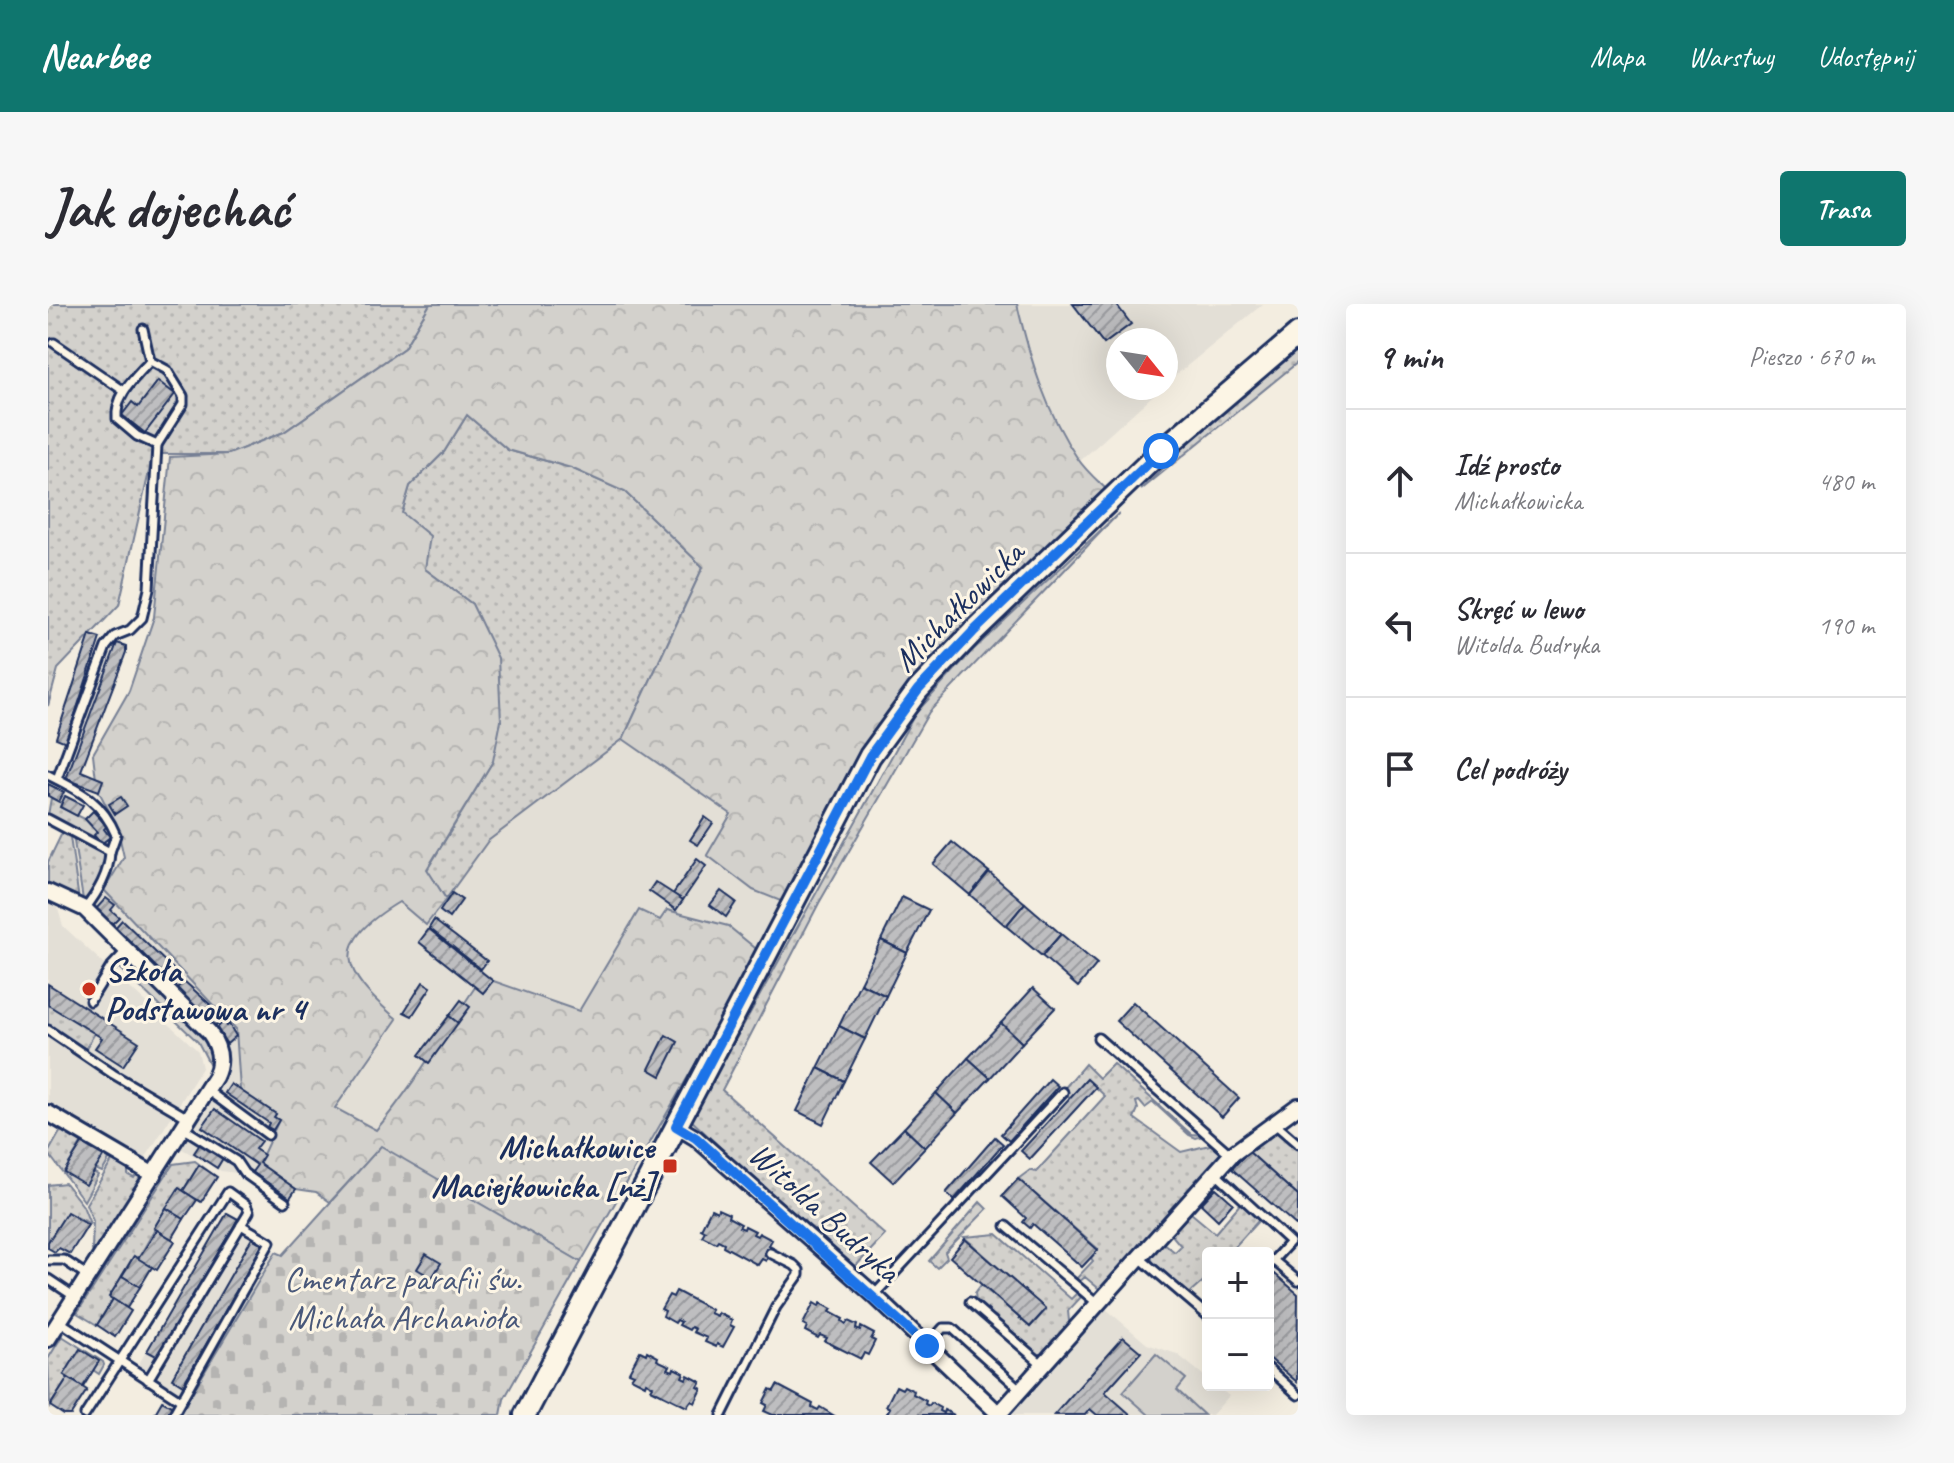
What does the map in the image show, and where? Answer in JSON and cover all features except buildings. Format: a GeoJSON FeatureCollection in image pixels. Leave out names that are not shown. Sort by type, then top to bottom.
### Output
{"type":"FeatureCollection","features":[{"type":"Feature","properties":{"kind":"street","name":"Michałkowicka"},"geometry":{"type":"LineString","coordinates":[[525,1415],[870,756],[918,690],[973,632],[1161,451],[1298,334]]}},
{"type":"Feature","properties":{"kind":"street"},"geometry":{"type":"LineString","coordinates":[[48,892],[85,909],[214,1039],[219,1049],[219,1069],[207,1090],[48,1339]]}},
{"type":"Feature","properties":{"kind":"street","name":"Witolda Budryka"},"geometry":{"type":"LineString","coordinates":[[678,1121],[874,1295],[999,1415],[1231,1155],[1298,1106]]}},
{"type":"Feature","properties":{"kind":"street"},"geometry":{"type":"LineString","coordinates":[[48,1113],[154,1175]]}},
{"type":"Feature","properties":{"kind":"lane"},"geometry":{"type":"LineString","coordinates":[[57,779],[106,647],[115,636],[130,630],[142,618],[149,589],[157,445],[183,404],[183,396],[167,370],[150,361],[143,329]]}},
{"type":"Feature","properties":{"kind":"lane"},"geometry":{"type":"LineString","coordinates":[[54,343],[124,391]]}},
{"type":"Feature","properties":{"kind":"lane"},"geometry":{"type":"LineString","coordinates":[[150,361],[124,391],[116,407],[117,419],[137,436],[157,445]]}},
{"type":"Feature","properties":{"kind":"lane"},"geometry":{"type":"LineString","coordinates":[[48,775],[89,797],[108,814],[116,835],[109,865],[97,893],[85,909]]}},
{"type":"Feature","properties":{"kind":"lane"},"geometry":{"type":"LineString","coordinates":[[48,819],[110,852]]}},
{"type":"Feature","properties":{"kind":"lane"},"geometry":{"type":"LineString","coordinates":[[90,1001],[111,967],[126,951]]}},
{"type":"Feature","properties":{"kind":"lane"},"geometry":{"type":"LineString","coordinates":[[48,1030],[186,1123],[236,1161],[244,1173],[285,1202]]}},
{"type":"Feature","properties":{"kind":"lane"},"geometry":{"type":"LineString","coordinates":[[1098,1038],[1231,1155]]}},
{"type":"Feature","properties":{"kind":"lane"},"geometry":{"type":"LineString","coordinates":[[207,1090],[268,1135]]}},
{"type":"Feature","properties":{"kind":"lane"},"geometry":{"type":"LineString","coordinates":[[874,1295],[1063,1092]]}},
{"type":"Feature","properties":{"kind":"lane"},"geometry":{"type":"LineString","coordinates":[[1275,1124],[1298,1144]]}},
{"type":"Feature","properties":{"kind":"lane"},"geometry":{"type":"LineString","coordinates":[[1215,1173],[1290,1242],[1274,1260]]}},
{"type":"Feature","properties":{"kind":"lane"},"geometry":{"type":"LineString","coordinates":[[85,1415],[228,1192],[246,1205],[249,1212],[148,1380]]}},
{"type":"Feature","properties":{"kind":"lane"},"geometry":{"type":"LineString","coordinates":[[173,1415],[270,1242],[241,1225]]}},
{"type":"Feature","properties":{"kind":"lane"},"geometry":{"type":"LineString","coordinates":[[1006,1226],[1099,1304]]}},
{"type":"Feature","properties":{"kind":"lane"},"geometry":{"type":"LineString","coordinates":[[722,1415],[776,1307],[799,1275],[794,1265],[770,1253]]}},
{"type":"Feature","properties":{"kind":"lane"},"geometry":{"type":"LineString","coordinates":[[1140,1258],[1202,1311]]}},
{"type":"Feature","properties":{"kind":"lane"},"geometry":{"type":"LineString","coordinates":[[48,1260],[64,1260],[88,1276]]}},
{"type":"Feature","properties":{"kind":"lane"},"geometry":{"type":"LineString","coordinates":[[1274,1265],[1298,1281]]}},
{"type":"Feature","properties":{"kind":"lane"},"geometry":{"type":"LineString","coordinates":[[48,1279],[75,1297]]}},
{"type":"Feature","properties":{"kind":"lane"},"geometry":{"type":"LineString","coordinates":[[970,1302],[1043,1365]]}},
{"type":"Feature","properties":{"kind":"lane"},"geometry":{"type":"LineString","coordinates":[[59,1321],[180,1400]]}},
{"type":"Feature","properties":{"kind":"lane"},"geometry":{"type":"LineString","coordinates":[[927,1346],[943,1328],[952,1328],[1021,1390]]}},
{"type":"Feature","properties":{"kind":"lane"},"geometry":{"type":"LineString","coordinates":[[1274,1373],[1298,1395]]}},
{"type":"Feature","properties":{"kind":"shaded area"},"geometry":{"type":"Polygon","coordinates":[[[1017,304],[1263,304],[1178,373],[1178,328],[1106,328],[1106,400],[1148,400],[1080,461],[1050,412],[1027,347],[1017,304]]]}},
{"type":"Feature","properties":{"kind":"shaded area"},"geometry":{"type":"Polygon","coordinates":[[[623,739],[731,814],[788,904],[760,952],[661,921],[639,910],[579,1011],[448,1026],[428,1063],[375,1131],[335,1108],[396,1019],[367,994],[354,973],[349,958],[352,942],[364,927],[399,902],[427,924],[488,841],[623,739]]]}},
{"type":"Feature","properties":{"kind":"shaded area"},"geometry":{"type":"Polygon","coordinates":[[[104,890],[236,1029],[240,1090],[276,1114],[279,1120],[259,1163],[296,1189],[285,1206],[237,1173],[221,1171],[177,1146],[224,1065],[91,909],[104,890]]]}},
{"type":"Feature","properties":{"kind":"shaded area","name":"Szkoła Podstawowa nr 4"},"geometry":{"type":"Polygon","coordinates":[[[48,901],[58,909],[63,926],[198,1051],[202,1068],[143,1162],[48,1107],[48,901]]]}},
{"type":"Feature","properties":{"kind":"shaded area"},"geometry":{"type":"Polygon","coordinates":[[[227,1213],[245,1223],[241,1231],[276,1252],[179,1415],[154,1415],[169,1387],[137,1367],[227,1213]]]}},
{"type":"Feature","properties":{"kind":"shaded area"},"geometry":{"type":"Polygon","coordinates":[[[1105,1308],[1147,1344],[1177,1354],[1202,1374],[1202,1391],[1223,1391],[1229,1396],[1212,1415],[1014,1415],[1013,1412],[1105,1308]]]}},
{"type":"Feature","properties":{"kind":"green space"},"geometry":{"type":"Polygon","coordinates":[[[48,304],[430,304],[404,348],[284,432],[229,454],[153,454],[119,605],[58,669],[48,706],[48,304]]]}},
{"type":"Feature","properties":{"kind":"green space"},"geometry":{"type":"Polygon","coordinates":[[[430,304],[1017,304],[1034,365],[1057,423],[1081,463],[1108,491],[928,665],[888,714],[855,766],[788,904],[753,890],[707,855],[731,814],[623,739],[703,567],[625,492],[571,468],[508,450],[467,415],[444,452],[410,486],[402,513],[430,536],[425,569],[472,604],[498,658],[501,721],[493,761],[427,869],[446,899],[426,925],[399,902],[376,917],[352,945],[350,959],[354,972],[364,987],[397,1019],[335,1108],[376,1130],[418,1074],[482,977],[579,1011],[639,910],[660,920],[667,910],[728,926],[760,952],[581,1262],[381,1147],[330,1202],[316,1192],[296,1189],[259,1163],[279,1120],[274,1117],[276,1114],[240,1090],[236,1029],[104,890],[124,857],[117,826],[97,788],[93,754],[129,691],[154,617],[170,457],[229,454],[284,432],[404,348],[430,304]]]}},
{"type":"Feature","properties":{"kind":"green space"},"geometry":{"type":"Polygon","coordinates":[[[1298,348],[1298,362],[1141,490],[1209,423],[1298,348]]]}},
{"type":"Feature","properties":{"kind":"green space"},"geometry":{"type":"Polygon","coordinates":[[[467,415],[508,450],[571,468],[625,492],[703,567],[623,739],[488,841],[446,899],[427,870],[493,761],[472,604],[425,569],[402,513],[410,486],[444,452],[467,415]]]}},
{"type":"Feature","properties":{"kind":"green space"},"geometry":{"type":"Polygon","coordinates":[[[1119,513],[929,712],[819,903],[722,1090],[885,1235],[852,1270],[691,1120],[915,714],[971,652],[1119,513]]]}},
{"type":"Feature","properties":{"kind":"green space"},"geometry":{"type":"Polygon","coordinates":[[[51,798],[62,803],[60,807],[85,819],[97,832],[95,835],[101,844],[48,815],[51,798]]]}},
{"type":"Feature","properties":{"kind":"green space"},"geometry":{"type":"Polygon","coordinates":[[[62,833],[70,837],[79,900],[48,883],[48,862],[62,833]]]}},
{"type":"Feature","properties":{"kind":"green space"},"geometry":{"type":"Polygon","coordinates":[[[73,835],[105,854],[108,861],[92,893],[83,900],[73,835]]]}},
{"type":"Feature","properties":{"kind":"green space"},"geometry":{"type":"Polygon","coordinates":[[[118,966],[131,966],[211,1042],[214,1067],[198,1042],[118,966]]]}},
{"type":"Feature","properties":{"kind":"green space"},"geometry":{"type":"Polygon","coordinates":[[[48,1004],[95,1033],[84,1051],[48,1025],[48,1004]]]}},
{"type":"Feature","properties":{"kind":"green space"},"geometry":{"type":"Polygon","coordinates":[[[1085,1064],[1099,1078],[1113,1064],[1191,1134],[1206,1135],[1196,1138],[1189,1135],[1153,1102],[1145,1108],[1139,1101],[1136,1102],[1138,1109],[1134,1118],[1181,1152],[1214,1144],[1222,1155],[1217,1165],[1103,1292],[1085,1277],[1078,1283],[1075,1280],[1093,1261],[1091,1258],[1098,1249],[1018,1179],[1030,1170],[1036,1172],[1105,1096],[1087,1079],[1070,1098],[1063,1090],[1085,1064]]]}},
{"type":"Feature","properties":{"kind":"green space"},"geometry":{"type":"Polygon","coordinates":[[[64,1125],[113,1153],[102,1172],[95,1169],[104,1155],[82,1142],[64,1172],[93,1172],[98,1175],[84,1201],[48,1153],[64,1125]]]}},
{"type":"Feature","properties":{"kind":"green space"},"geometry":{"type":"Polygon","coordinates":[[[1276,1132],[1298,1147],[1298,1196],[1248,1151],[1276,1132]]]}},
{"type":"Feature","properties":{"kind":"green space","name":"Cmentarz parafii św. Michała Archanioła"},"geometry":{"type":"Polygon","coordinates":[[[381,1146],[581,1262],[504,1399],[501,1415],[179,1415],[276,1252],[283,1255],[381,1146]]]}},
{"type":"Feature","properties":{"kind":"green space"},"geometry":{"type":"Polygon","coordinates":[[[115,1156],[128,1170],[128,1175],[134,1178],[139,1171],[141,1183],[89,1261],[94,1251],[93,1221],[86,1204],[115,1156]]]}},
{"type":"Feature","properties":{"kind":"green space"},"geometry":{"type":"Polygon","coordinates":[[[195,1161],[215,1176],[199,1165],[183,1191],[178,1189],[138,1259],[133,1257],[97,1325],[77,1313],[173,1164],[195,1161]]]}},
{"type":"Feature","properties":{"kind":"green space"},"geometry":{"type":"Polygon","coordinates":[[[65,1183],[83,1206],[90,1224],[67,1212],[48,1242],[48,1185],[65,1183]]]}},
{"type":"Feature","properties":{"kind":"green space"},"geometry":{"type":"Polygon","coordinates":[[[980,1202],[987,1209],[945,1252],[947,1258],[937,1268],[929,1261],[980,1202]]]}},
{"type":"Feature","properties":{"kind":"green space"},"geometry":{"type":"Polygon","coordinates":[[[1241,1203],[1259,1220],[1234,1247],[1202,1247],[1202,1282],[1189,1294],[1153,1263],[1151,1256],[1163,1243],[1175,1252],[1181,1246],[1171,1234],[1191,1213],[1215,1233],[1241,1203]]]}},
{"type":"Feature","properties":{"kind":"green space"},"geometry":{"type":"Polygon","coordinates":[[[997,1234],[1071,1299],[1078,1292],[1082,1296],[1068,1311],[1070,1331],[1043,1358],[976,1301],[975,1293],[981,1285],[1030,1327],[1046,1310],[964,1237],[997,1234]]]}},
{"type":"Feature","properties":{"kind":"green space"},"geometry":{"type":"Polygon","coordinates":[[[62,1336],[103,1362],[104,1365],[99,1374],[93,1370],[99,1361],[64,1375],[68,1378],[50,1406],[48,1359],[62,1336]]]}},
{"type":"Feature","properties":{"kind":"green space"},"geometry":{"type":"Polygon","coordinates":[[[1156,1354],[1186,1379],[1177,1390],[1204,1415],[1149,1415],[1123,1392],[1156,1354]]]}},
{"type":"Feature","properties":{"kind":"place","name":"Szkoła Podstawowa nr 4"},"geometry":{"type":"Point","coordinates":[89,989]}},
{"type":"Feature","properties":{"kind":"place","name":"Michałkowice Maciejkowicka [nż]"},"geometry":{"type":"Point","coordinates":[670,1166]}},
{"type":"Feature","properties":{"kind":"route"},"geometry":{"type":"LineString","coordinates":[[927,1346],[874,1295],[696,1138],[676,1126],[870,756],[897,717],[973,632],[1161,451]]}}]}
